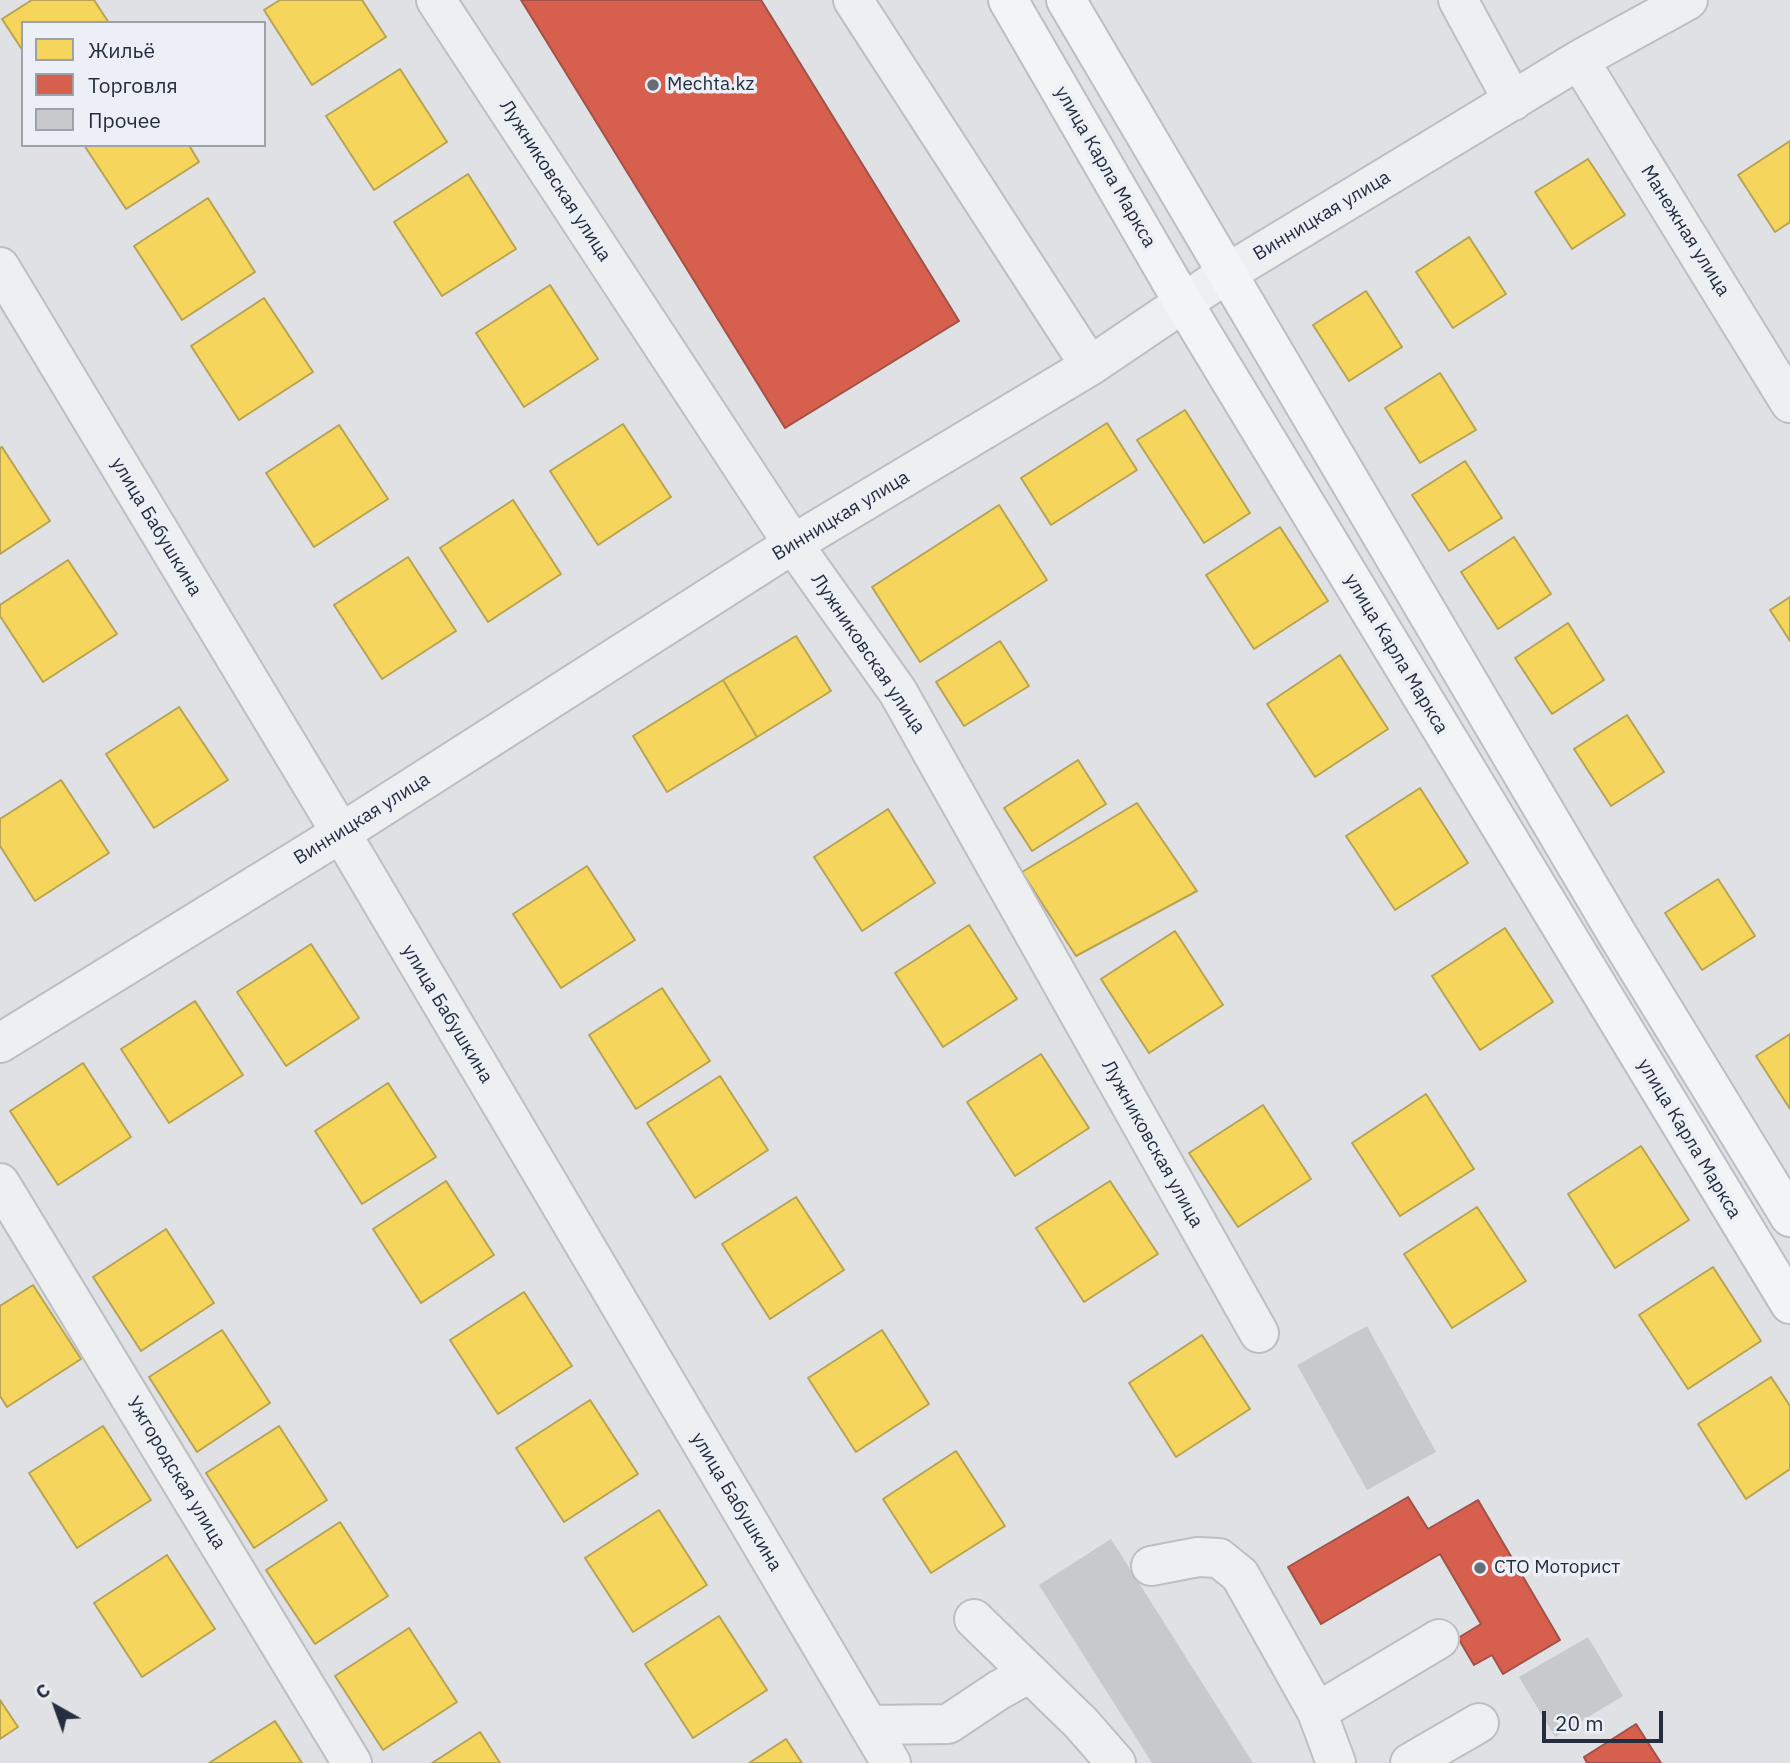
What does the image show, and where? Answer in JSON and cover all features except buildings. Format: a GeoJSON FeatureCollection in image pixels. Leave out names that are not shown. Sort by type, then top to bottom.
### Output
{"type":"FeatureCollection","features":[{"type":"Feature","properties":{"kind":"main road","name":"улица Карла Маркса"},"geometry":{"type":"LineString","coordinates":[[1008,0],[1183,302],[1790,1304]]}},
{"type":"Feature","properties":{"kind":"main road"},"geometry":{"type":"LineString","coordinates":[[1066,0],[1610,922],[1790,1217]]}},
{"type":"Feature","properties":{"kind":"street","name":"Лужниковская улица"},"geometry":{"type":"LineString","coordinates":[[436,0],[793,544],[898,692],[1259,1334]]}},
{"type":"Feature","properties":{"kind":"street"},"geometry":{"type":"LineString","coordinates":[[853,0],[1090,366]]}},
{"type":"Feature","properties":{"kind":"street"},"geometry":{"type":"LineString","coordinates":[[1458,0],[1513,101]]}},
{"type":"Feature","properties":{"kind":"street","name":"Винницкая улица"},"geometry":{"type":"LineString","coordinates":[[0,1043],[341,833],[793,544],[1090,366],[1226,274],[1579,60],[1688,0]]}},
{"type":"Feature","properties":{"kind":"street","name":"Манежная улица"},"geometry":{"type":"LineString","coordinates":[[1579,60],[1790,403]]}},
{"type":"Feature","properties":{"kind":"street","name":"улица Бабушкина"},"geometry":{"type":"LineString","coordinates":[[0,267],[341,833],[891,1763]]}},
{"type":"Feature","properties":{"kind":"street","name":"Ужгородская улица"},"geometry":{"type":"LineString","coordinates":[[0,1183],[352,1763]]}},
{"type":"Feature","properties":{"kind":"street"},"geometry":{"type":"LineString","coordinates":[[1151,1566],[1198,1557],[1219,1558],[1240,1575],[1317,1712],[1336,1763]]}},
{"type":"Feature","properties":{"kind":"street"},"geometry":{"type":"LineString","coordinates":[[974,1619],[1081,1723],[1116,1763]]}},
{"type":"Feature","properties":{"kind":"street"},"geometry":{"type":"LineString","coordinates":[[1317,1712],[1439,1639]]}},
{"type":"Feature","properties":{"kind":"street"},"geometry":{"type":"LineString","coordinates":[[869,1726],[948,1724],[1028,1674]]}},
{"type":"Feature","properties":{"kind":"street"},"geometry":{"type":"LineString","coordinates":[[1409,1763],[1479,1723]]}},
{"type":"Feature","properties":{"kind":"place","name":"Mechta.kz"},"geometry":{"type":"Point","coordinates":[653,85]}},
{"type":"Feature","properties":{"kind":"place","name":"СТО Моторист"},"geometry":{"type":"Point","coordinates":[1480,1568]}}]}
